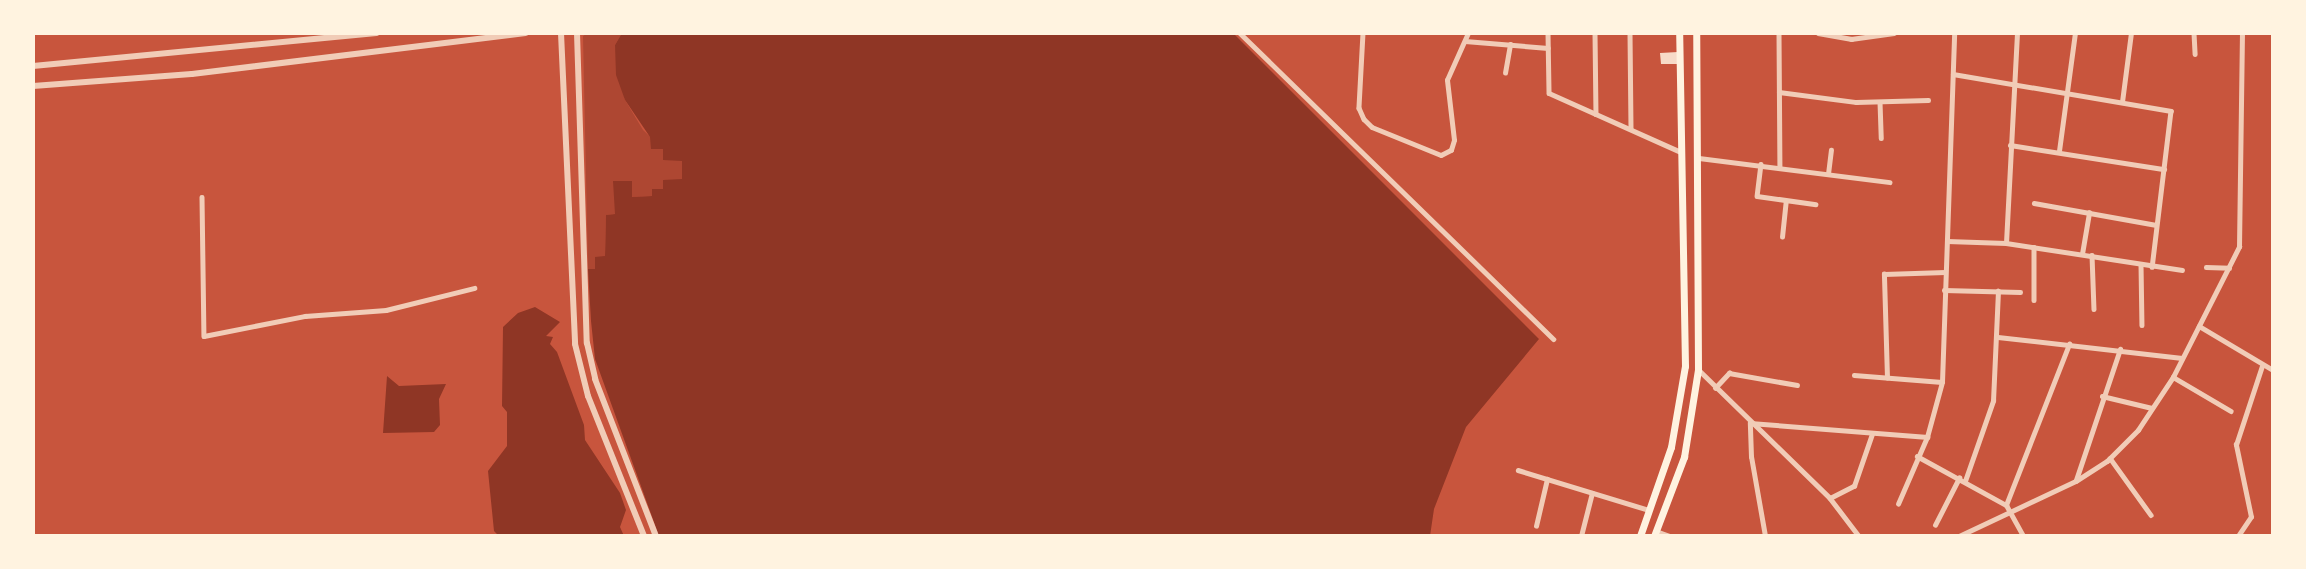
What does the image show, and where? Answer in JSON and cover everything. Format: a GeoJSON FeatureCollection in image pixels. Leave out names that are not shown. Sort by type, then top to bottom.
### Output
{"type":"FeatureCollection","features":[{"type":"Feature","properties":{"kind":"main road"},"geometry":{"type":"LineString","coordinates":[[1640,536],[1671,447],[1685,366],[1679,33]]}},
{"type":"Feature","properties":{"kind":"main road"},"geometry":{"type":"LineString","coordinates":[[1655,533],[1684,457],[1698,370],[1699,158],[1696,33]]}},
{"type":"Feature","properties":{"kind":"main road"},"geometry":{"type":"LineString","coordinates":[[1682,201],[1699,201]]}},
{"type":"Feature","properties":{"kind":"street"},"geometry":{"type":"LineString","coordinates":[[33,66],[376,33]]}},
{"type":"Feature","properties":{"kind":"street"},"geometry":{"type":"LineString","coordinates":[[445,33],[445,44]]}},
{"type":"Feature","properties":{"kind":"street"},"geometry":{"type":"LineString","coordinates":[[33,86],[192,74],[525,33]]}},
{"type":"Feature","properties":{"kind":"street"},"geometry":{"type":"LineString","coordinates":[[561,33],[575,344],[588,396],[644,536]]}},
{"type":"Feature","properties":{"kind":"street"},"geometry":{"type":"LineString","coordinates":[[577,33],[587,342],[595,379],[656,536]]}},
{"type":"Feature","properties":{"kind":"street"},"geometry":{"type":"LineString","coordinates":[[1240,33],[1554,339]]}},
{"type":"Feature","properties":{"kind":"street"},"geometry":{"type":"LineString","coordinates":[[1363,33],[1359,108],[1364,119],[1372,127],[1441,155],[1451,150],[1454,140],[1447,80],[1468,33]]}},
{"type":"Feature","properties":{"kind":"street"},"geometry":{"type":"LineString","coordinates":[[1548,33],[1549,93],[1681,152]]}},
{"type":"Feature","properties":{"kind":"street"},"geometry":{"type":"LineString","coordinates":[[1595,33],[1596,114]]}},
{"type":"Feature","properties":{"kind":"street"},"geometry":{"type":"LineString","coordinates":[[1630,33],[1631,128]]}},
{"type":"Feature","properties":{"kind":"street"},"geometry":{"type":"LineString","coordinates":[[1779,33],[1780,166]]}},
{"type":"Feature","properties":{"kind":"street"},"geometry":{"type":"LineString","coordinates":[[1818,33],[1851,36],[1894,33]]}},
{"type":"Feature","properties":{"kind":"street"},"geometry":{"type":"LineString","coordinates":[[1898,504],[1927,437],[1942,382],[1954,33]]}},
{"type":"Feature","properties":{"kind":"street"},"geometry":{"type":"LineString","coordinates":[[2006,243],[2017,33]]}},
{"type":"Feature","properties":{"kind":"street"},"geometry":{"type":"LineString","coordinates":[[2059,151],[2075,33]]}},
{"type":"Feature","properties":{"kind":"street"},"geometry":{"type":"LineString","coordinates":[[2122,102],[2131,33]]}},
{"type":"Feature","properties":{"kind":"street"},"geometry":{"type":"LineString","coordinates":[[2194,33],[2194,54]]}},
{"type":"Feature","properties":{"kind":"street"},"geometry":{"type":"LineString","coordinates":[[1959,536],[2006,508],[2076,481],[2110,458],[2138,430],[2173,377],[2230,268],[2241,234],[2242,33]]}},
{"type":"Feature","properties":{"kind":"street"},"geometry":{"type":"LineString","coordinates":[[1465,41],[1548,48]]}},
{"type":"Feature","properties":{"kind":"street"},"geometry":{"type":"LineString","coordinates":[[1505,73],[1510,44]]}},
{"type":"Feature","properties":{"kind":"street"},"geometry":{"type":"LineString","coordinates":[[1953,74],[2172,112],[2152,267]]}},
{"type":"Feature","properties":{"kind":"street"},"geometry":{"type":"LineString","coordinates":[[1780,92],[1815,99],[1880,102],[1928,100]]}},
{"type":"Feature","properties":{"kind":"street"},"geometry":{"type":"LineString","coordinates":[[1880,102],[1881,138]]}},
{"type":"Feature","properties":{"kind":"street"},"geometry":{"type":"LineString","coordinates":[[2010,145],[2164,170]]}},
{"type":"Feature","properties":{"kind":"street"},"geometry":{"type":"LineString","coordinates":[[1828,174],[1831,150]]}},
{"type":"Feature","properties":{"kind":"street"},"geometry":{"type":"LineString","coordinates":[[1699,158],[1780,166],[1889,182]]}},
{"type":"Feature","properties":{"kind":"street"},"geometry":{"type":"LineString","coordinates":[[1761,164],[1757,196],[1815,204]]}},
{"type":"Feature","properties":{"kind":"street"},"geometry":{"type":"LineString","coordinates":[[202,197],[204,336],[305,316],[386,310],[474,288]]}},
{"type":"Feature","properties":{"kind":"street"},"geometry":{"type":"LineString","coordinates":[[1782,237],[1786,201]]}},
{"type":"Feature","properties":{"kind":"street"},"geometry":{"type":"LineString","coordinates":[[2034,203],[2156,225]]}},
{"type":"Feature","properties":{"kind":"street"},"geometry":{"type":"LineString","coordinates":[[2082,254],[2089,213]]}},
{"type":"Feature","properties":{"kind":"street"},"geometry":{"type":"LineString","coordinates":[[1947,241],[2006,243],[2182,270]]}},
{"type":"Feature","properties":{"kind":"street"},"geometry":{"type":"LineString","coordinates":[[2034,247],[2034,300]]}},
{"type":"Feature","properties":{"kind":"street"},"geometry":{"type":"LineString","coordinates":[[2092,255],[2094,309]]}},
{"type":"Feature","properties":{"kind":"street"},"geometry":{"type":"LineString","coordinates":[[2141,264],[2142,325]]}},
{"type":"Feature","properties":{"kind":"street"},"geometry":{"type":"LineString","coordinates":[[2206,267],[2230,268]]}},
{"type":"Feature","properties":{"kind":"street"},"geometry":{"type":"LineString","coordinates":[[1887,378],[1884,274],[1945,272]]}},
{"type":"Feature","properties":{"kind":"street"},"geometry":{"type":"LineString","coordinates":[[1944,290],[2020,292]]}},
{"type":"Feature","properties":{"kind":"street"},"geometry":{"type":"LineString","coordinates":[[1935,526],[1962,480],[1993,401],[1998,291]]}},
{"type":"Feature","properties":{"kind":"street"},"geometry":{"type":"LineString","coordinates":[[2199,326],[2262,366],[2273,370]]}},
{"type":"Feature","properties":{"kind":"street"},"geometry":{"type":"LineString","coordinates":[[1998,337],[2182,358]]}},
{"type":"Feature","properties":{"kind":"street"},"geometry":{"type":"LineString","coordinates":[[2006,508],[2069,344]]}},
{"type":"Feature","properties":{"kind":"street"},"geometry":{"type":"LineString","coordinates":[[2076,481],[2102,396],[2120,349]]}},
{"type":"Feature","properties":{"kind":"street"},"geometry":{"type":"LineString","coordinates":[[2238,536],[2251,517],[2236,445],[2262,366]]}},
{"type":"Feature","properties":{"kind":"street"},"geometry":{"type":"LineString","coordinates":[[1698,370],[1750,424],[1830,498],[1859,536]]}},
{"type":"Feature","properties":{"kind":"street"},"geometry":{"type":"LineString","coordinates":[[1715,388],[1729,373],[1797,385]]}},
{"type":"Feature","properties":{"kind":"street"},"geometry":{"type":"LineString","coordinates":[[1854,375],[1942,382]]}},
{"type":"Feature","properties":{"kind":"street"},"geometry":{"type":"LineString","coordinates":[[2173,377],[2231,411]]}},
{"type":"Feature","properties":{"kind":"street"},"geometry":{"type":"LineString","coordinates":[[2102,396],[2151,408]]}},
{"type":"Feature","properties":{"kind":"street"},"geometry":{"type":"LineString","coordinates":[[1750,424],[1927,437]]}},
{"type":"Feature","properties":{"kind":"street"},"geometry":{"type":"LineString","coordinates":[[1750,424],[1751,457],[1765,536]]}},
{"type":"Feature","properties":{"kind":"street"},"geometry":{"type":"LineString","coordinates":[[1830,498],[1854,486],[1872,434]]}},
{"type":"Feature","properties":{"kind":"street"},"geometry":{"type":"LineString","coordinates":[[1917,456],[2006,508],[2023,536]]}},
{"type":"Feature","properties":{"kind":"street"},"geometry":{"type":"LineString","coordinates":[[2110,458],[2151,515]]}},
{"type":"Feature","properties":{"kind":"street"},"geometry":{"type":"LineString","coordinates":[[1518,470],[1650,510]]}},
{"type":"Feature","properties":{"kind":"street"},"geometry":{"type":"LineString","coordinates":[[1536,526],[1547,479]]}},
{"type":"Feature","properties":{"kind":"street"},"geometry":{"type":"LineString","coordinates":[[1581,536],[1592,493]]}},
{"type":"Feature","properties":{"kind":"street"},"geometry":{"type":"LineString","coordinates":[[1655,533],[1670,536]]}},
{"type":"Feature","properties":{"kind":"shaded area"},"geometry":{"type":"Polygon","coordinates":[[[588,33],[622,33],[615,45],[625,100],[643,130],[663,149],[663,160],[682,160],[682,180],[653,196],[631,197],[615,214],[606,215],[605,256],[595,269],[588,269],[583,36],[588,33]]]}},
{"type":"Feature","properties":{"kind":"shaded area"},"geometry":{"type":"Polygon","coordinates":[[[622,33],[1233,33],[1539,339],[1466,427],[1434,509],[1430,536],[659,536],[595,359],[591,321],[588,269],[595,269],[595,257],[605,256],[606,215],[615,214],[613,181],[632,181],[632,197],[652,196],[652,189],[663,189],[663,180],[682,179],[682,161],[663,160],[663,149],[651,149],[650,137],[625,100],[616,75],[615,45],[622,33]]]}},
{"type":"Feature","properties":{"kind":"shaded area"},"geometry":{"type":"Polygon","coordinates":[[[535,307],[560,322],[546,336],[553,337],[550,344],[557,352],[584,425],[585,440],[620,493],[626,510],[620,527],[624,536],[499,536],[494,531],[488,471],[507,446],[507,412],[502,406],[503,327],[518,313],[535,307]]]}},
{"type":"Feature","properties":{"kind":"shaded area"},"geometry":{"type":"Polygon","coordinates":[[[387,376],[399,386],[446,384],[439,399],[440,425],[434,432],[383,433],[387,376]]]}},
{"type":"Feature","properties":{"kind":"building"},"geometry":{"type":"Polygon","coordinates":[[[1678,52],[1679,64],[1661,64],[1660,53],[1678,52]]]}}]}
